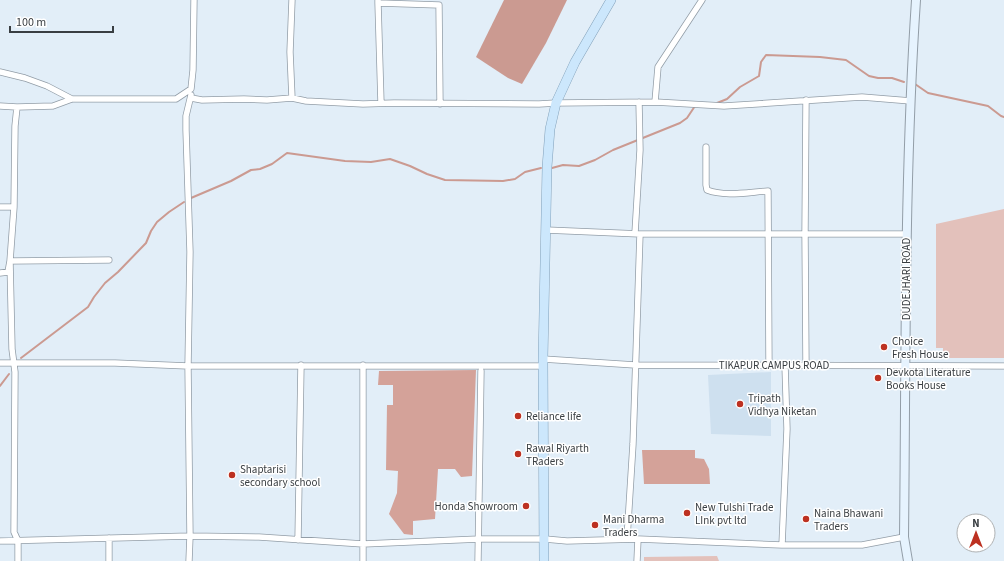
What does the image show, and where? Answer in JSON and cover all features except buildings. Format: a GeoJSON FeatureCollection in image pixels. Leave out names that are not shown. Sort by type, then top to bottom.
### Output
{"type":"FeatureCollection","features":[{"type":"Feature","properties":{"kind":"main road"},"geometry":{"type":"LineString","coordinates":[[544,561],[543,363],[550,129],[556,103],[575,62],[611,0]]}},
{"type":"Feature","properties":{"kind":"street"},"geometry":{"type":"LineString","coordinates":[[189,561],[188,366],[190,252],[186,116],[191,98],[193,70],[194,0]]}},
{"type":"Feature","properties":{"kind":"street"},"geometry":{"type":"LineString","coordinates":[[292,0],[290,52],[292,98]]}},
{"type":"Feature","properties":{"kind":"street"},"geometry":{"type":"LineString","coordinates":[[655,102],[658,67],[702,0]]}},
{"type":"Feature","properties":{"kind":"street","name":"DUDEJHARI ROAD"},"geometry":{"type":"LineString","coordinates":[[908,560],[904,536],[906,234],[910,101],[916,0]]}},
{"type":"Feature","properties":{"kind":"street"},"geometry":{"type":"LineString","coordinates":[[381,103],[378,1],[439,5],[440,104]]}},
{"type":"Feature","properties":{"kind":"street"},"geometry":{"type":"LineString","coordinates":[[0,72],[26,78],[47,86],[72,99]]}},
{"type":"Feature","properties":{"kind":"street"},"geometry":{"type":"LineString","coordinates":[[0,106],[53,106],[72,99],[176,100],[191,89]]}},
{"type":"Feature","properties":{"kind":"street"},"geometry":{"type":"LineString","coordinates":[[191,98],[202,100],[267,100],[292,98],[337,103],[440,104],[655,102],[724,106],[862,97],[910,101]]}},
{"type":"Feature","properties":{"kind":"street"},"geometry":{"type":"LineString","coordinates":[[806,100],[806,365]]}},
{"type":"Feature","properties":{"kind":"street"},"geometry":{"type":"LineString","coordinates":[[627,539],[633,444],[640,150],[639,102]]}},
{"type":"Feature","properties":{"kind":"street"},"geometry":{"type":"LineString","coordinates":[[17,107],[15,126],[14,207],[10,261],[12,349],[15,372],[14,532],[18,541],[18,561]]}},
{"type":"Feature","properties":{"kind":"street"},"geometry":{"type":"LineString","coordinates":[[706,147],[706,185],[708,190],[713,192],[732,193],[768,191],[769,366]]}},
{"type":"Feature","properties":{"kind":"street"},"geometry":{"type":"LineString","coordinates":[[0,207],[14,207]]}},
{"type":"Feature","properties":{"kind":"street"},"geometry":{"type":"LineString","coordinates":[[546,230],[637,233],[906,234]]}},
{"type":"Feature","properties":{"kind":"street"},"geometry":{"type":"LineString","coordinates":[[10,261],[109,260]]}},
{"type":"Feature","properties":{"kind":"street"},"geometry":{"type":"LineString","coordinates":[[0,273],[8,272],[10,261]]}},
{"type":"Feature","properties":{"kind":"street","name":"TIKAPUR CAMPUS ROAD"},"geometry":{"type":"LineString","coordinates":[[0,363],[115,362],[188,366],[543,363],[769,366],[1004,366]]}},
{"type":"Feature","properties":{"kind":"street"},"geometry":{"type":"LineString","coordinates":[[298,540],[301,365]]}},
{"type":"Feature","properties":{"kind":"street"},"geometry":{"type":"LineString","coordinates":[[363,561],[364,365]]}},
{"type":"Feature","properties":{"kind":"street"},"geometry":{"type":"LineString","coordinates":[[782,545],[787,429],[785,365]]}},
{"type":"Feature","properties":{"kind":"street"},"geometry":{"type":"LineString","coordinates":[[478,561],[481,371]]}},
{"type":"Feature","properties":{"kind":"street"},"geometry":{"type":"LineString","coordinates":[[0,541],[190,536],[259,537],[363,544],[479,539],[545,539],[567,541],[627,539],[782,545],[862,545],[904,536]]}},
{"type":"Feature","properties":{"kind":"street"},"geometry":{"type":"LineString","coordinates":[[109,538],[109,561]]}},
{"type":"Feature","properties":{"kind":"street"},"geometry":{"type":"LineString","coordinates":[[637,561],[638,540]]}},
{"type":"Feature","properties":{"kind":"shaded area"},"geometry":{"type":"Polygon","coordinates":[[[504,0],[567,0],[546,43],[522,84],[508,78],[476,57],[504,0]]]}},
{"type":"Feature","properties":{"kind":"shaded area"},"geometry":{"type":"Polygon","coordinates":[[[1004,209],[1004,358],[943,358],[943,348],[936,348],[936,224],[1004,209]]]}},
{"type":"Feature","properties":{"kind":"shaded area"},"geometry":{"type":"Polygon","coordinates":[[[476,370],[472,476],[461,477],[455,469],[438,469],[435,519],[413,521],[413,535],[404,534],[389,514],[397,493],[398,471],[386,470],[387,405],[393,405],[393,385],[378,385],[379,371],[476,370]]]}},
{"type":"Feature","properties":{"kind":"shaded area","name":"Tripath Vidhya Niketan"},"geometry":{"type":"Polygon","coordinates":[[[771,372],[771,436],[711,434],[708,375],[771,372]]]}},
{"type":"Feature","properties":{"kind":"shaded area"},"geometry":{"type":"Polygon","coordinates":[[[642,450],[695,450],[695,458],[704,459],[709,469],[710,484],[644,484],[642,450]]]}},
{"type":"Feature","properties":{"kind":"shaded area"},"geometry":{"type":"Polygon","coordinates":[[[717,556],[719,561],[644,561],[644,557],[717,556]]]}},
{"type":"Feature","properties":{"kind":"waterway"},"geometry":{"type":"LineString","coordinates":[[717,103],[727,99],[740,87],[759,76],[761,62],[766,55],[820,57],[846,60],[869,76],[878,78],[892,78],[904,82]]}},
{"type":"Feature","properties":{"kind":"waterway"},"geometry":{"type":"LineString","coordinates":[[915,84],[928,93],[988,106],[1004,117]]}},
{"type":"Feature","properties":{"kind":"waterway"},"geometry":{"type":"LineString","coordinates":[[552,168],[563,165],[579,166],[595,160],[613,150],[680,123],[687,118],[695,106]]}},
{"type":"Feature","properties":{"kind":"waterway"},"geometry":{"type":"LineString","coordinates":[[191,198],[231,181],[251,170],[260,169],[272,164],[287,153],[345,161],[371,162],[390,159],[445,180],[503,181],[515,179],[525,172],[541,168]]}},
{"type":"Feature","properties":{"kind":"waterway"},"geometry":{"type":"LineString","coordinates":[[21,358],[88,307],[105,283],[118,272],[146,243],[157,222],[184,202]]}},
{"type":"Feature","properties":{"kind":"waterway"},"geometry":{"type":"LineString","coordinates":[[0,386],[9,374]]}},
{"type":"Feature","properties":{"kind":"place","name":"Choice Fresh House"},"geometry":{"type":"Point","coordinates":[884,347]}},
{"type":"Feature","properties":{"kind":"place","name":"Devkota Literature Books House"},"geometry":{"type":"Point","coordinates":[878,378]}},
{"type":"Feature","properties":{"kind":"place","name":"Tripath Vidhya Niketan"},"geometry":{"type":"Point","coordinates":[740,404]}},
{"type":"Feature","properties":{"kind":"place","name":"Reliance life"},"geometry":{"type":"Point","coordinates":[518,416]}},
{"type":"Feature","properties":{"kind":"place","name":"Rawal Riyarth TRaders"},"geometry":{"type":"Point","coordinates":[518,454]}},
{"type":"Feature","properties":{"kind":"place","name":"Shaptarisi secondary school"},"geometry":{"type":"Point","coordinates":[232,475]}},
{"type":"Feature","properties":{"kind":"place","name":"Honda Showroom"},"geometry":{"type":"Point","coordinates":[526,506]}},
{"type":"Feature","properties":{"kind":"place","name":"New Tulshi Trade LInk pvt ltd"},"geometry":{"type":"Point","coordinates":[687,513]}},
{"type":"Feature","properties":{"kind":"place","name":"Naina Bhawani Traders"},"geometry":{"type":"Point","coordinates":[806,519]}},
{"type":"Feature","properties":{"kind":"place","name":"Mani Dharma Traders"},"geometry":{"type":"Point","coordinates":[595,525]}}]}
